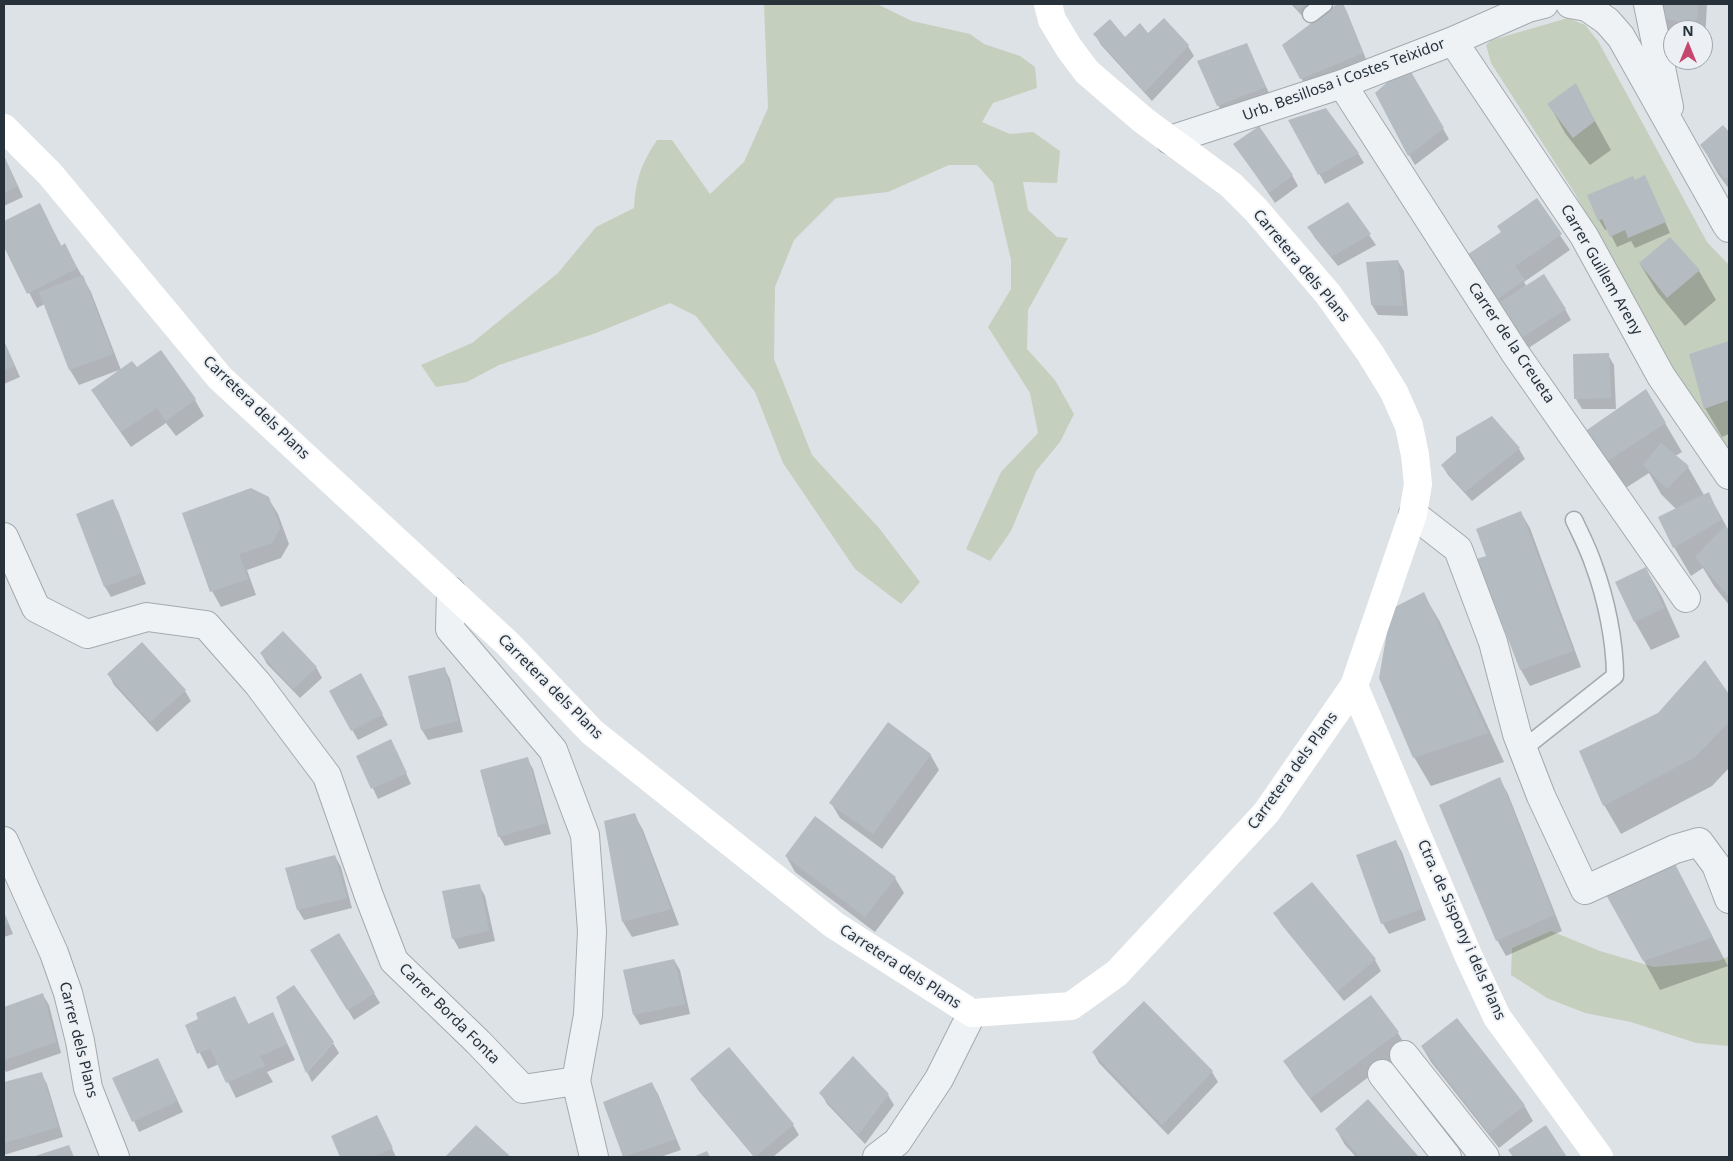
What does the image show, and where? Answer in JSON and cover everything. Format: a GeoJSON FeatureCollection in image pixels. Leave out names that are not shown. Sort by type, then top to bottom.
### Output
{"type":"FeatureCollection","features":[{"type":"Feature","properties":{"kind":"main road","name":"Carretera dels Plans"},"geometry":{"type":"LineString","coordinates":[[4,128],[50,174],[220,378],[507,643],[592,732],[834,924],[972,1013],[1071,1006],[1117,973],[1266,813],[1354,686],[1413,514],[1418,484],[1409,426],[1394,392],[1370,353],[1328,294],[1256,210],[1230,185],[1142,120],[1087,72],[1069,48],[1052,20],[1048,4]]}},
{"type":"Feature","properties":{"kind":"main road","name":"Ctra. de Sispony i dels Plans"},"geometry":{"type":"LineString","coordinates":[[1354,686],[1464,946],[1497,1017],[1599,1157]]}},
{"type":"Feature","properties":{"kind":"street","name":"Urb. Besillosa i Costes Teixidor"},"geometry":{"type":"LineString","coordinates":[[1170,140],[1342,84],[1453,41],[1528,8],[1544,4]]}},
{"type":"Feature","properties":{"kind":"street"},"geometry":{"type":"LineString","coordinates":[[1570,4],[1586,7],[1607,22],[1621,36],[1729,228]]}},
{"type":"Feature","properties":{"kind":"street"},"geometry":{"type":"LineString","coordinates":[[1648,4],[1674,133]]}},
{"type":"Feature","properties":{"kind":"street","name":"Carrer Guillem Areny"},"geometry":{"type":"LineString","coordinates":[[1453,41],[1584,236],[1661,376],[1729,475]]}},
{"type":"Feature","properties":{"kind":"street","name":"Carrer de la Creueta"},"geometry":{"type":"LineString","coordinates":[[1342,84],[1515,353],[1686,598]]}},
{"type":"Feature","properties":{"kind":"street"},"geometry":{"type":"LineString","coordinates":[[1413,514],[1458,548],[1493,642],[1517,734],[1541,796],[1586,890],[1675,849],[1699,842],[1716,865],[1729,900]]}},
{"type":"Feature","properties":{"kind":"street","name":"Carrer Borda Fonta"},"geometry":{"type":"LineString","coordinates":[[4,537],[36,608],[87,634],[147,617],[206,625],[258,684],[328,776],[369,896],[394,961],[471,1035],[523,1089],[576,1081]]}},
{"type":"Feature","properties":{"kind":"street"},"geometry":{"type":"LineString","coordinates":[[451,591],[450,629],[553,750],[585,835],[592,931],[588,1015],[576,1081],[594,1157]]}},
{"type":"Feature","properties":{"kind":"street","name":"Carrer dels Plans"},"geometry":{"type":"LineString","coordinates":[[4,841],[54,953],[80,1041],[88,1088],[115,1157]]}},
{"type":"Feature","properties":{"kind":"street"},"geometry":{"type":"LineString","coordinates":[[877,1157],[897,1142],[939,1080],[972,1013]]}},
{"type":"Feature","properties":{"kind":"street"},"geometry":{"type":"LineString","coordinates":[[1404,1055],[1485,1157]]}},
{"type":"Feature","properties":{"kind":"street"},"geometry":{"type":"LineString","coordinates":[[1382,1074],[1447,1157]]}},
{"type":"Feature","properties":{"kind":"lane"},"geometry":{"type":"LineString","coordinates":[[1523,749],[1614,676],[1609,621],[1594,566],[1574,520]]}},
{"type":"Feature","properties":{"kind":"green space"},"geometry":{"type":"Polygon","coordinates":[[[764,4],[877,4],[912,21],[970,34],[984,44],[1020,56],[1035,67],[1037,88],[993,103],[982,122],[1010,134],[1033,132],[1060,151],[1057,183],[1023,182],[1028,210],[1057,237],[1068,238],[1028,310],[1027,349],[1055,380],[1074,414],[1060,442],[1036,471],[1011,531],[990,561],[966,549],[1001,472],[1038,433],[1030,393],[988,327],[1011,289],[1011,260],[993,183],[977,165],[949,165],[888,192],[836,198],[794,240],[775,287],[774,359],[812,455],[879,528],[920,582],[901,604],[855,569],[783,463],[755,392],[696,316],[670,303],[596,333],[499,365],[467,382],[436,387],[421,365],[472,343],[558,273],[596,227],[634,208],[640,172],[657,140],[672,140],[710,194],[744,162],[768,108],[764,4]]]}},
{"type":"Feature","properties":{"kind":"green space"},"geometry":{"type":"Polygon","coordinates":[[[1568,18],[1585,25],[1598,41],[1707,242],[1729,265],[1729,451],[1667,364],[1574,192],[1491,63],[1486,45],[1492,40],[1568,18]]]}},
{"type":"Feature","properties":{"kind":"green space"},"geometry":{"type":"Polygon","coordinates":[[[1551,931],[1600,951],[1654,967],[1718,961],[1729,956],[1729,1046],[1696,1043],[1631,1022],[1585,1013],[1547,998],[1511,975],[1512,948],[1551,931]]]}},
{"type":"Feature","properties":{"kind":"building"},"geometry":{"type":"Polygon","coordinates":[[[1293,4],[1306,4],[1298,10],[1293,4]]]}},
{"type":"Feature","properties":{"kind":"building"},"geometry":{"type":"Polygon","coordinates":[[[1337,4],[1343,4],[1363,53],[1300,79],[1282,45],[1337,4]]]}},
{"type":"Feature","properties":{"kind":"building"},"geometry":{"type":"Polygon","coordinates":[[[1655,4],[1698,4],[1697,20],[1672,20],[1656,16],[1655,4]]]}},
{"type":"Feature","properties":{"kind":"building"},"geometry":{"type":"Polygon","coordinates":[[[1164,18],[1189,45],[1145,92],[1093,34],[1110,19],[1125,37],[1140,23],[1148,33],[1164,18]]]}},
{"type":"Feature","properties":{"kind":"building"},"geometry":{"type":"Polygon","coordinates":[[[1247,43],[1266,87],[1217,106],[1197,61],[1247,43]]]}},
{"type":"Feature","properties":{"kind":"building"},"geometry":{"type":"Polygon","coordinates":[[[1407,65],[1444,128],[1408,156],[1375,93],[1407,65]]]}},
{"type":"Feature","properties":{"kind":"building"},"geometry":{"type":"Polygon","coordinates":[[[1576,83],[1595,121],[1573,138],[1547,104],[1576,83]]]}},
{"type":"Feature","properties":{"kind":"building"},"geometry":{"type":"Polygon","coordinates":[[[1326,108],[1359,153],[1318,175],[1288,120],[1326,108]]]}},
{"type":"Feature","properties":{"kind":"building"},"geometry":{"type":"Polygon","coordinates":[[[1723,125],[1729,132],[1729,176],[1725,179],[1700,145],[1723,125]]]}},
{"type":"Feature","properties":{"kind":"building"},"geometry":{"type":"Polygon","coordinates":[[[1259,126],[1293,175],[1269,193],[1233,144],[1259,126]]]}},
{"type":"Feature","properties":{"kind":"building"},"geometry":{"type":"Polygon","coordinates":[[[4,156],[18,186],[4,193],[4,156]]]}},
{"type":"Feature","properties":{"kind":"building"},"geometry":{"type":"Polygon","coordinates":[[[1645,175],[1666,222],[1628,238],[1625,230],[1610,237],[1602,219],[1598,221],[1587,195],[1633,176],[1635,180],[1645,175]]]}},
{"type":"Feature","properties":{"kind":"building"},"geometry":{"type":"Polygon","coordinates":[[[1537,198],[1562,234],[1515,266],[1525,280],[1497,299],[1467,255],[1501,232],[1497,226],[1537,198]]]}},
{"type":"Feature","properties":{"kind":"building"},"geometry":{"type":"Polygon","coordinates":[[[1348,202],[1371,234],[1331,257],[1307,227],[1348,202]]]}},
{"type":"Feature","properties":{"kind":"building"},"geometry":{"type":"Polygon","coordinates":[[[40,203],[61,246],[65,243],[77,268],[27,294],[4,247],[4,221],[40,203]]]}},
{"type":"Feature","properties":{"kind":"building"},"geometry":{"type":"Polygon","coordinates":[[[1670,237],[1700,270],[1667,298],[1639,263],[1670,237]]]}},
{"type":"Feature","properties":{"kind":"building"},"geometry":{"type":"Polygon","coordinates":[[[1398,260],[1403,306],[1371,305],[1366,262],[1398,260]]]}},
{"type":"Feature","properties":{"kind":"building"},"geometry":{"type":"Polygon","coordinates":[[[1544,274],[1566,309],[1520,339],[1497,304],[1544,274]]]}},
{"type":"Feature","properties":{"kind":"building"},"geometry":{"type":"Polygon","coordinates":[[[83,275],[113,354],[69,370],[39,292],[83,275]]]}},
{"type":"Feature","properties":{"kind":"building"},"geometry":{"type":"Polygon","coordinates":[[[4,341],[15,366],[4,371],[4,341]]]}},
{"type":"Feature","properties":{"kind":"building"},"geometry":{"type":"Polygon","coordinates":[[[1729,341],[1729,400],[1704,409],[1689,354],[1729,341]]]}},
{"type":"Feature","properties":{"kind":"building"},"geometry":{"type":"Polygon","coordinates":[[[161,350],[196,399],[166,421],[157,408],[121,432],[91,390],[132,361],[137,367],[161,350]]]}},
{"type":"Feature","properties":{"kind":"building"},"geometry":{"type":"Polygon","coordinates":[[[1609,353],[1611,398],[1574,399],[1573,354],[1609,353]]]}},
{"type":"Feature","properties":{"kind":"building"},"geometry":{"type":"Polygon","coordinates":[[[1646,389],[1666,423],[1604,463],[1584,432],[1646,389]]]}},
{"type":"Feature","properties":{"kind":"building"},"geometry":{"type":"Polygon","coordinates":[[[1492,416],[1520,448],[1465,492],[1441,465],[1456,452],[1456,437],[1492,416]]]}},
{"type":"Feature","properties":{"kind":"building"},"geometry":{"type":"Polygon","coordinates":[[[1661,443],[1689,466],[1667,489],[1643,465],[1661,443]]]}},
{"type":"Feature","properties":{"kind":"building"},"geometry":{"type":"Polygon","coordinates":[[[251,488],[269,497],[280,528],[272,543],[239,554],[248,579],[210,592],[182,513],[251,488]]]}},
{"type":"Feature","properties":{"kind":"building"},"geometry":{"type":"Polygon","coordinates":[[[1709,492],[1721,520],[1673,548],[1658,517],[1709,492]]]}},
{"type":"Feature","properties":{"kind":"building"},"geometry":{"type":"Polygon","coordinates":[[[113,499],[141,573],[104,587],[76,514],[113,499]]]}},
{"type":"Feature","properties":{"kind":"building"},"geometry":{"type":"Polygon","coordinates":[[[1521,511],[1573,651],[1520,670],[1477,559],[1486,556],[1476,529],[1521,511]]]}},
{"type":"Feature","properties":{"kind":"building"},"geometry":{"type":"Polygon","coordinates":[[[1725,526],[1729,530],[1729,597],[1695,557],[1725,526]]]}},
{"type":"Feature","properties":{"kind":"building"},"geometry":{"type":"Polygon","coordinates":[[[1646,567],[1664,608],[1634,622],[1615,582],[1646,567]]]}},
{"type":"Feature","properties":{"kind":"building"},"geometry":{"type":"Polygon","coordinates":[[[1424,592],[1488,733],[1413,758],[1379,678],[1391,609],[1424,592]]]}},
{"type":"Feature","properties":{"kind":"building"},"geometry":{"type":"Polygon","coordinates":[[[283,631],[317,667],[293,689],[260,653],[283,631]]]}},
{"type":"Feature","properties":{"kind":"building"},"geometry":{"type":"Polygon","coordinates":[[[142,642],[186,690],[150,722],[107,674],[142,642]]]}},
{"type":"Feature","properties":{"kind":"building"},"geometry":{"type":"Polygon","coordinates":[[[1705,660],[1729,694],[1729,722],[1695,757],[1603,806],[1579,751],[1658,713],[1705,660]]]}},
{"type":"Feature","properties":{"kind":"building"},"geometry":{"type":"Polygon","coordinates":[[[445,667],[458,721],[421,730],[408,676],[445,667]]]}},
{"type":"Feature","properties":{"kind":"building"},"geometry":{"type":"Polygon","coordinates":[[[361,673],[383,714],[351,731],[329,691],[361,673]]]}},
{"type":"Feature","properties":{"kind":"building"},"geometry":{"type":"Polygon","coordinates":[[[888,722],[931,754],[873,834],[829,803],[888,722]]]}},
{"type":"Feature","properties":{"kind":"building"},"geometry":{"type":"Polygon","coordinates":[[[391,739],[407,773],[371,789],[356,756],[391,739]]]}},
{"type":"Feature","properties":{"kind":"building"},"geometry":{"type":"Polygon","coordinates":[[[528,757],[546,823],[498,837],[480,770],[528,757]]]}},
{"type":"Feature","properties":{"kind":"building"},"geometry":{"type":"Polygon","coordinates":[[[1500,777],[1554,915],[1496,941],[1439,805],[1500,777]]]}},
{"type":"Feature","properties":{"kind":"building"},"geometry":{"type":"Polygon","coordinates":[[[635,813],[671,909],[622,922],[604,821],[635,813]]]}},
{"type":"Feature","properties":{"kind":"building"},"geometry":{"type":"Polygon","coordinates":[[[815,816],[896,877],[865,917],[785,856],[815,816]]]}},
{"type":"Feature","properties":{"kind":"building"},"geometry":{"type":"Polygon","coordinates":[[[1396,840],[1421,909],[1381,924],[1356,855],[1396,840]]]}},
{"type":"Feature","properties":{"kind":"building"},"geometry":{"type":"Polygon","coordinates":[[[335,855],[347,898],[297,910],[285,868],[335,855]]]}},
{"type":"Feature","properties":{"kind":"building"},"geometry":{"type":"Polygon","coordinates":[[[1673,860],[1713,937],[1643,961],[1605,893],[1673,860]]]}},
{"type":"Feature","properties":{"kind":"building"},"geometry":{"type":"Polygon","coordinates":[[[1312,882],[1376,959],[1337,992],[1273,913],[1312,882]]]}},
{"type":"Feature","properties":{"kind":"building"},"geometry":{"type":"Polygon","coordinates":[[[480,884],[489,931],[452,939],[442,891],[480,884]]]}},
{"type":"Feature","properties":{"kind":"building"},"geometry":{"type":"Polygon","coordinates":[[[4,913],[8,924],[4,925],[4,913]]]}},
{"type":"Feature","properties":{"kind":"building"},"geometry":{"type":"Polygon","coordinates":[[[339,933],[375,993],[347,1010],[310,950],[339,933]]]}},
{"type":"Feature","properties":{"kind":"building"},"geometry":{"type":"Polygon","coordinates":[[[674,959],[685,1004],[633,1015],[623,970],[674,959]]]}},
{"type":"Feature","properties":{"kind":"building"},"geometry":{"type":"Polygon","coordinates":[[[294,985],[334,1042],[306,1073],[276,997],[294,985]]]}},
{"type":"Feature","properties":{"kind":"building"},"geometry":{"type":"Polygon","coordinates":[[[43,993],[56,1042],[4,1060],[4,1007],[43,993]]]}},
{"type":"Feature","properties":{"kind":"building"},"geometry":{"type":"Polygon","coordinates":[[[1371,995],[1399,1032],[1311,1098],[1283,1061],[1371,995]]]}},
{"type":"Feature","properties":{"kind":"building"},"geometry":{"type":"Polygon","coordinates":[[[235,996],[248,1024],[273,1012],[287,1044],[260,1056],[265,1066],[226,1083],[210,1048],[197,1054],[185,1025],[198,1019],[196,1013],[235,996]]]}},
{"type":"Feature","properties":{"kind":"building"},"geometry":{"type":"Polygon","coordinates":[[[1144,1001],[1213,1071],[1162,1125],[1092,1052],[1144,1001]]]}},
{"type":"Feature","properties":{"kind":"building"},"geometry":{"type":"Polygon","coordinates":[[[1457,1018],[1525,1105],[1489,1133],[1421,1046],[1457,1018]]]}},
{"type":"Feature","properties":{"kind":"building"},"geometry":{"type":"Polygon","coordinates":[[[729,1047],[794,1124],[755,1157],[690,1079],[729,1047]]]}},
{"type":"Feature","properties":{"kind":"building"},"geometry":{"type":"Polygon","coordinates":[[[853,1056],[889,1094],[858,1135],[819,1093],[853,1056]]]}},
{"type":"Feature","properties":{"kind":"building"},"geometry":{"type":"Polygon","coordinates":[[[158,1058],[178,1101],[132,1122],[112,1078],[158,1058]]]}},
{"type":"Feature","properties":{"kind":"building"},"geometry":{"type":"Polygon","coordinates":[[[42,1072],[58,1127],[4,1143],[4,1082],[42,1072]]]}},
{"type":"Feature","properties":{"kind":"building"},"geometry":{"type":"Polygon","coordinates":[[[652,1082],[676,1139],[623,1157],[603,1102],[652,1082]]]}},
{"type":"Feature","properties":{"kind":"building"},"geometry":{"type":"Polygon","coordinates":[[[1368,1099],[1419,1157],[1360,1157],[1335,1129],[1368,1099]]]}},
{"type":"Feature","properties":{"kind":"building"},"geometry":{"type":"Polygon","coordinates":[[[377,1115],[393,1148],[373,1157],[340,1157],[331,1136],[377,1115]]]}},
{"type":"Feature","properties":{"kind":"building"},"geometry":{"type":"Polygon","coordinates":[[[476,1125],[511,1157],[445,1157],[476,1125]]]}},
{"type":"Feature","properties":{"kind":"building"},"geometry":{"type":"Polygon","coordinates":[[[1546,1125],[1567,1157],[1513,1157],[1508,1150],[1546,1125]]]}},
{"type":"Feature","properties":{"kind":"building"},"geometry":{"type":"Polygon","coordinates":[[[69,1145],[74,1157],[32,1157],[69,1145]]]}},
{"type":"Feature","properties":{"kind":"building"},"geometry":{"type":"Polygon","coordinates":[[[707,1151],[710,1157],[693,1157],[707,1151]]]}}]}
